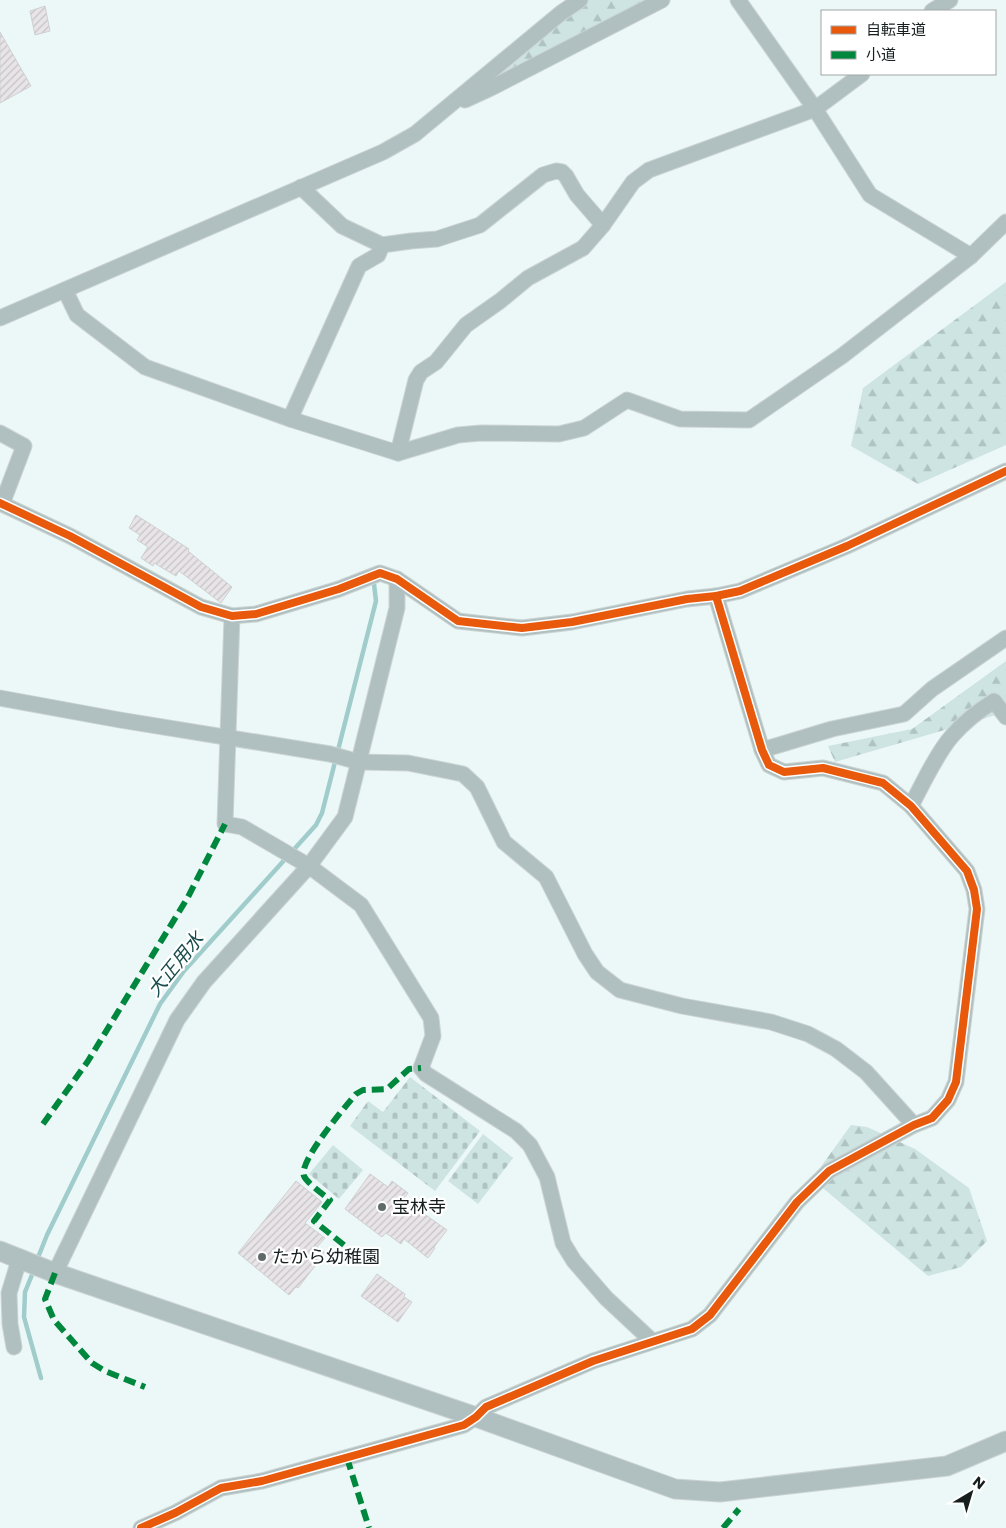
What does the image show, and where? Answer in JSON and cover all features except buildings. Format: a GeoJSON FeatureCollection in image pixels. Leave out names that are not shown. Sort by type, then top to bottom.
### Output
{"type":"FeatureCollection","features":[{"type":"Feature","properties":{"kind":"street"},"geometry":{"type":"LineString","coordinates":[[0,318],[384,152],[415,134],[562,7],[580,0]]}},
{"type":"Feature","properties":{"kind":"street"},"geometry":{"type":"LineString","coordinates":[[447,107],[491,88],[662,0]]}},
{"type":"Feature","properties":{"kind":"street"},"geometry":{"type":"LineString","coordinates":[[738,0],[815,109],[870,195],[971,256]]}},
{"type":"Feature","properties":{"kind":"street"},"geometry":{"type":"LineString","coordinates":[[934,10],[950,0]]}},
{"type":"Feature","properties":{"kind":"street"},"geometry":{"type":"LineString","coordinates":[[398,453],[416,380],[421,372],[436,362],[466,325],[528,278],[583,248],[603,225],[633,182],[649,170],[815,109],[861,75]]}},
{"type":"Feature","properties":{"kind":"street"},"geometry":{"type":"LineString","coordinates":[[301,187],[342,226],[382,245],[437,239],[474,228],[543,175],[556,170],[566,176],[577,195],[603,225]]}},
{"type":"Feature","properties":{"kind":"street"},"geometry":{"type":"LineString","coordinates":[[65,290],[77,316],[145,367],[290,419],[398,453],[458,435],[481,432],[559,434],[584,428],[627,400],[680,419],[749,420],[842,356],[971,256],[1006,222]]}},
{"type":"Feature","properties":{"kind":"street"},"geometry":{"type":"LineString","coordinates":[[290,419],[359,266],[378,255],[382,245]]}},
{"type":"Feature","properties":{"kind":"street"},"geometry":{"type":"LineString","coordinates":[[0,433],[24,446],[1,504],[70,536],[201,607],[232,616],[256,614],[380,573],[397,579],[458,621],[522,628],[572,622],[687,599],[740,591],[847,546],[1006,471]]}},
{"type":"Feature","properties":{"kind":"street"},"geometry":{"type":"LineString","coordinates":[[55,1272],[177,1020],[297,859],[345,816],[354,760],[397,608],[397,579]]}},
{"type":"Feature","properties":{"kind":"street"},"geometry":{"type":"LineString","coordinates":[[142,1528],[175,1513],[221,1488],[262,1481],[464,1425],[486,1407],[593,1361],[692,1329],[710,1315],[797,1202],[829,1171],[914,1125],[932,1118],[948,1100],[956,1082],[977,910],[974,890],[966,871],[911,806],[883,783],[823,768],[784,772],[769,765],[762,750],[716,596]]}},
{"type":"Feature","properties":{"kind":"street"},"geometry":{"type":"LineString","coordinates":[[232,616],[230,737],[225,824],[242,827],[297,859],[361,905],[430,1018],[433,1036],[421,1068],[426,1074],[516,1131],[530,1145],[547,1177],[563,1243],[574,1261],[606,1298],[652,1341]]}},
{"type":"Feature","properties":{"kind":"street"},"geometry":{"type":"LineString","coordinates":[[762,750],[832,729],[904,714],[932,689],[1006,638]]}},
{"type":"Feature","properties":{"kind":"street"},"geometry":{"type":"LineString","coordinates":[[0,698],[120,720],[330,754],[354,760],[408,763],[463,774],[477,787],[504,842],[546,877],[585,954],[597,972],[620,990],[682,1006],[771,1022],[808,1034],[836,1049],[866,1072],[914,1125]]}},
{"type":"Feature","properties":{"kind":"street"},"geometry":{"type":"LineString","coordinates":[[911,806],[925,778],[951,737],[973,715],[994,701],[1006,717]]}},
{"type":"Feature","properties":{"kind":"street"},"geometry":{"type":"LineString","coordinates":[[0,1251],[20,1257],[55,1272],[476,1417],[675,1489],[720,1492],[947,1466],[1006,1441]]}},
{"type":"Feature","properties":{"kind":"street"},"geometry":{"type":"LineString","coordinates":[[14,1347],[10,1324],[9,1294],[20,1257]]}},
{"type":"Feature","properties":{"kind":"green space"},"geometry":{"type":"Polygon","coordinates":[[[588,0],[651,0],[491,82],[565,16],[588,0]]]}},
{"type":"Feature","properties":{"kind":"green space"},"geometry":{"type":"Polygon","coordinates":[[[1006,282],[1006,445],[918,484],[851,446],[863,388],[1006,282]]]}},
{"type":"Feature","properties":{"kind":"green space"},"geometry":{"type":"Polygon","coordinates":[[[1006,661],[1006,712],[835,762],[828,746],[912,729],[1006,661]]]}},
{"type":"Feature","properties":{"kind":"green space"},"geometry":{"type":"Polygon","coordinates":[[[410,1077],[480,1131],[435,1191],[350,1126],[368,1101],[383,1112],[410,1077]]]}},
{"type":"Feature","properties":{"kind":"green space"},"geometry":{"type":"Polygon","coordinates":[[[851,1125],[867,1127],[915,1149],[969,1188],[987,1241],[961,1267],[928,1276],[812,1179],[851,1125]]]}},
{"type":"Feature","properties":{"kind":"green space"},"geometry":{"type":"Polygon","coordinates":[[[483,1134],[513,1158],[478,1204],[448,1181],[483,1134]]]}},
{"type":"Feature","properties":{"kind":"green space"},"geometry":{"type":"Polygon","coordinates":[[[333,1145],[363,1170],[339,1199],[309,1174],[333,1145]]]}},
{"type":"Feature","properties":{"kind":"waterway","name":"大正用水"},"geometry":{"type":"LineString","coordinates":[[37,1260],[47,1235],[160,1004],[184,971],[316,825],[322,813],[376,601],[374,584]]}},
{"type":"Feature","properties":{"kind":"waterway","name":"大正用水"},"geometry":{"type":"LineString","coordinates":[[34,1270],[25,1292],[24,1317],[41,1378]]}},
{"type":"Feature","properties":{"kind":"marked path"},"geometry":{"type":"LineString","coordinates":[[43,1124],[88,1061],[188,897],[225,824]]}},
{"type":"Feature","properties":{"kind":"marked path"},"geometry":{"type":"LineString","coordinates":[[344,1245],[314,1221],[330,1200],[304,1176],[304,1169],[308,1159],[342,1110],[356,1094],[363,1090],[387,1089],[409,1069],[421,1068]]}},
{"type":"Feature","properties":{"kind":"marked path"},"geometry":{"type":"LineString","coordinates":[[55,1273],[45,1299],[54,1320],[92,1363],[105,1371],[145,1387]]}},
{"type":"Feature","properties":{"kind":"marked path"},"geometry":{"type":"LineString","coordinates":[[347,1458],[369,1528]]}},
{"type":"Feature","properties":{"kind":"marked path"},"geometry":{"type":"LineString","coordinates":[[723,1528],[739,1509]]}},
{"type":"Feature","properties":{"kind":"cycle path"},"geometry":{"type":"LineString","coordinates":[[0,503],[70,536],[201,607],[232,616],[256,614],[339,589],[380,573],[397,579],[458,621],[522,628],[572,622],[687,599],[740,591],[847,546],[1006,471]]}},
{"type":"Feature","properties":{"kind":"cycle path"},"geometry":{"type":"LineString","coordinates":[[141,1528],[175,1513],[221,1488],[262,1481],[464,1425],[486,1407],[593,1361],[692,1329],[710,1315],[797,1202],[829,1171],[914,1125],[932,1118],[948,1100],[956,1082],[977,909],[974,890],[967,871],[911,806],[883,783],[823,768],[784,772],[769,765],[762,750],[716,596]]}},
{"type":"Feature","properties":{"kind":"place","name":"宝林寺"},"geometry":{"type":"Point","coordinates":[382,1207]}},
{"type":"Feature","properties":{"kind":"place","name":"たから幼稚園"},"geometry":{"type":"Point","coordinates":[262,1257]}}]}
